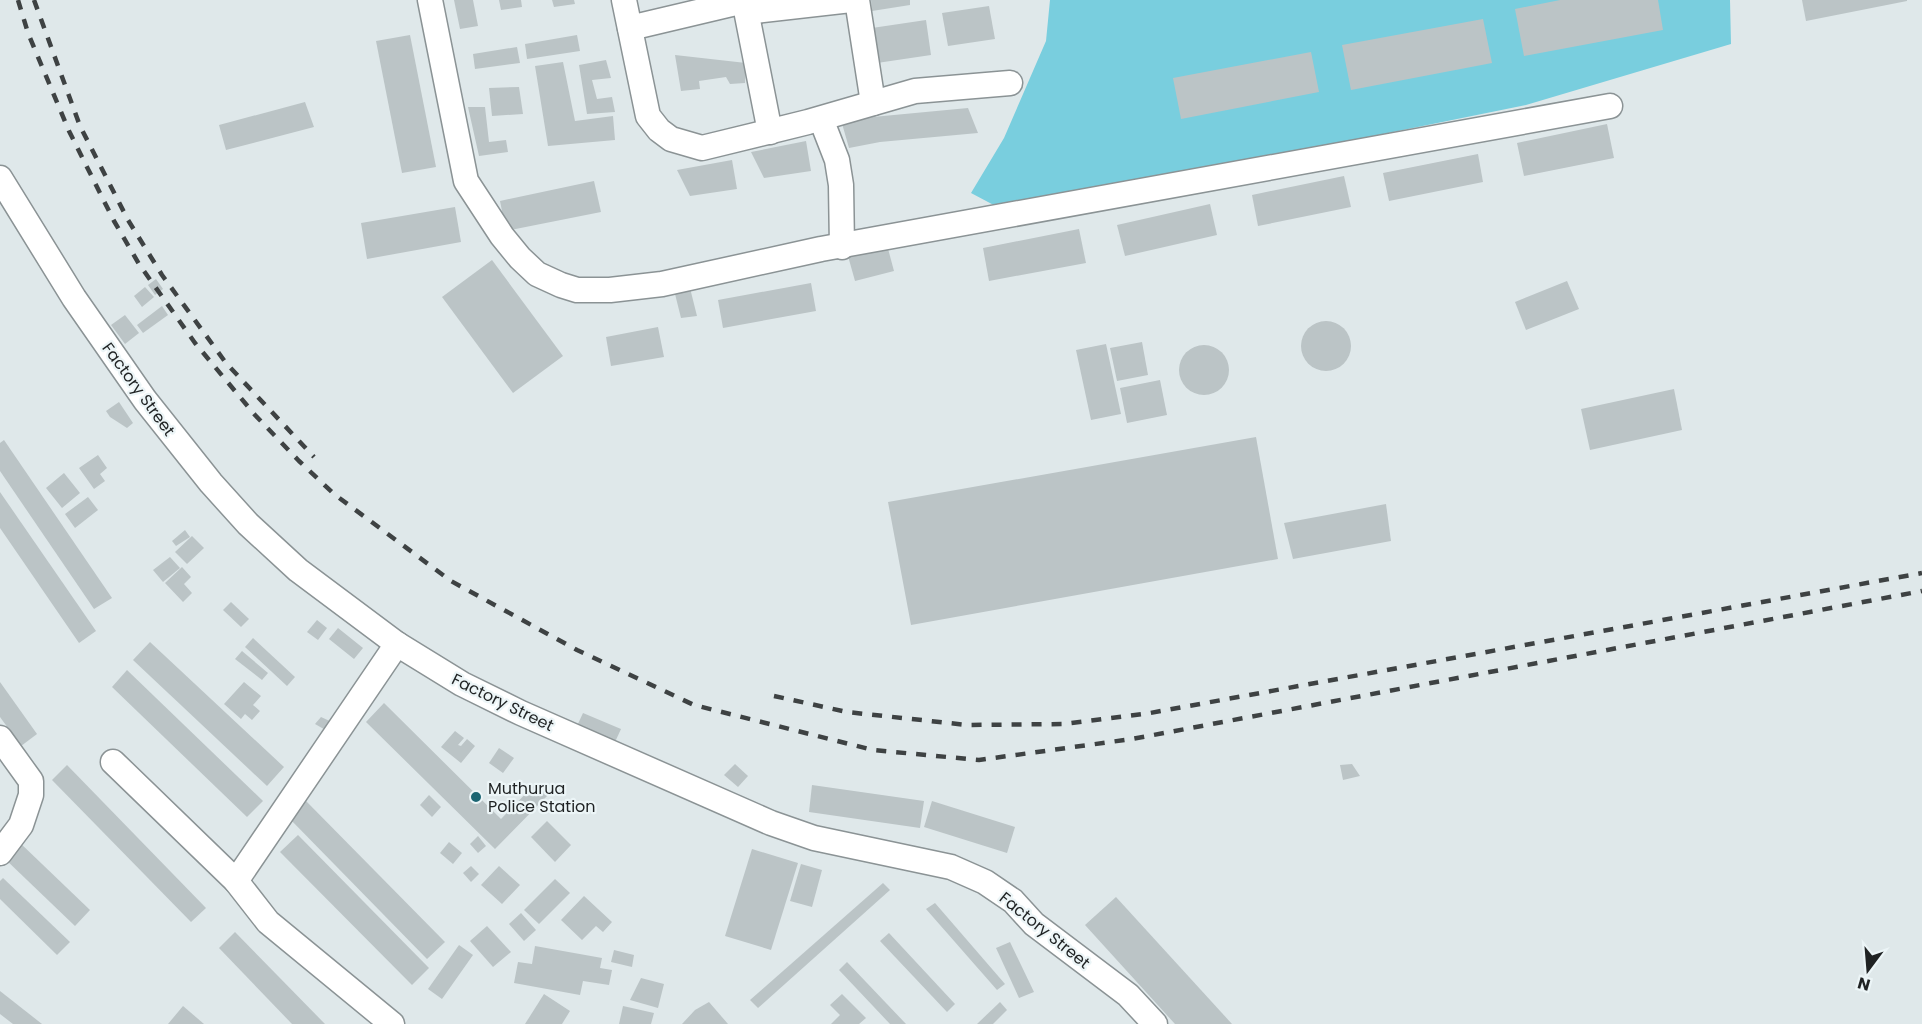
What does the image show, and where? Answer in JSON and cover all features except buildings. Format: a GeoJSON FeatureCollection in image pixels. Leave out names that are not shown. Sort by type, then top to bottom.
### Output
{"type":"FeatureCollection","features":[{"type":"Feature","properties":{"kind":"street"},"geometry":{"type":"LineString","coordinates":[[430,0],[466,181],[502,236],[520,258],[537,274],[577,290],[610,290],[662,284],[822,249],[1610,106]]}},
{"type":"Feature","properties":{"kind":"street"},"geometry":{"type":"LineString","coordinates":[[624,0],[648,116],[659,130],[671,139],[702,148],[770,132],[915,91],[1010,83]]}},
{"type":"Feature","properties":{"kind":"street"},"geometry":{"type":"LineString","coordinates":[[630,28],[745,4],[851,0]]}},
{"type":"Feature","properties":{"kind":"street"},"geometry":{"type":"LineString","coordinates":[[857,0],[873,103]]}},
{"type":"Feature","properties":{"kind":"street"},"geometry":{"type":"LineString","coordinates":[[745,4],[770,132]]}},
{"type":"Feature","properties":{"kind":"street"},"geometry":{"type":"LineString","coordinates":[[821,118],[837,160],[841,185],[842,247]]}},
{"type":"Feature","properties":{"kind":"street","name":"Factory Street"},"geometry":{"type":"LineString","coordinates":[[0,178],[74,298],[145,400],[211,483],[248,525],[298,570],[397,644],[462,684],[521,713],[771,823],[814,838],[951,867],[985,882],[1013,901],[1034,924],[1128,995],[1155,1024]]}},
{"type":"Feature","properties":{"kind":"street"},"geometry":{"type":"LineString","coordinates":[[236,881],[397,644]]}},
{"type":"Feature","properties":{"kind":"street"},"geometry":{"type":"LineString","coordinates":[[0,738],[31,781],[31,795],[21,825],[0,853]]}},
{"type":"Feature","properties":{"kind":"street"},"geometry":{"type":"LineString","coordinates":[[113,762],[236,881],[268,922],[392,1024]]}},
{"type":"Feature","properties":{"kind":"shaded area"},"geometry":{"type":"Polygon","coordinates":[[[1050,0],[1730,0],[1731,44],[1526,105],[1005,211],[971,193],[1004,138],[1046,41],[1050,0]]]}},
{"type":"Feature","properties":{"kind":"railway"},"geometry":{"type":"LineString","coordinates":[[18,0],[28,33],[69,131],[114,221],[139,264],[195,343],[255,415],[299,461],[334,494],[451,581],[577,650],[694,705],[873,750],[979,760],[1132,739],[1922,591]]}},
{"type":"Feature","properties":{"kind":"railway"},"geometry":{"type":"LineString","coordinates":[[34,0],[80,126],[128,220],[162,275],[226,363],[314,457]]}},
{"type":"Feature","properties":{"kind":"railway"},"geometry":{"type":"LineString","coordinates":[[774,696],[847,712],[967,725],[1064,724],[1150,713],[1922,573]]}},
{"type":"Feature","properties":{"kind":"place","name":"Muthurua Police Station"},"geometry":{"type":"Point","coordinates":[476,797]}}]}
